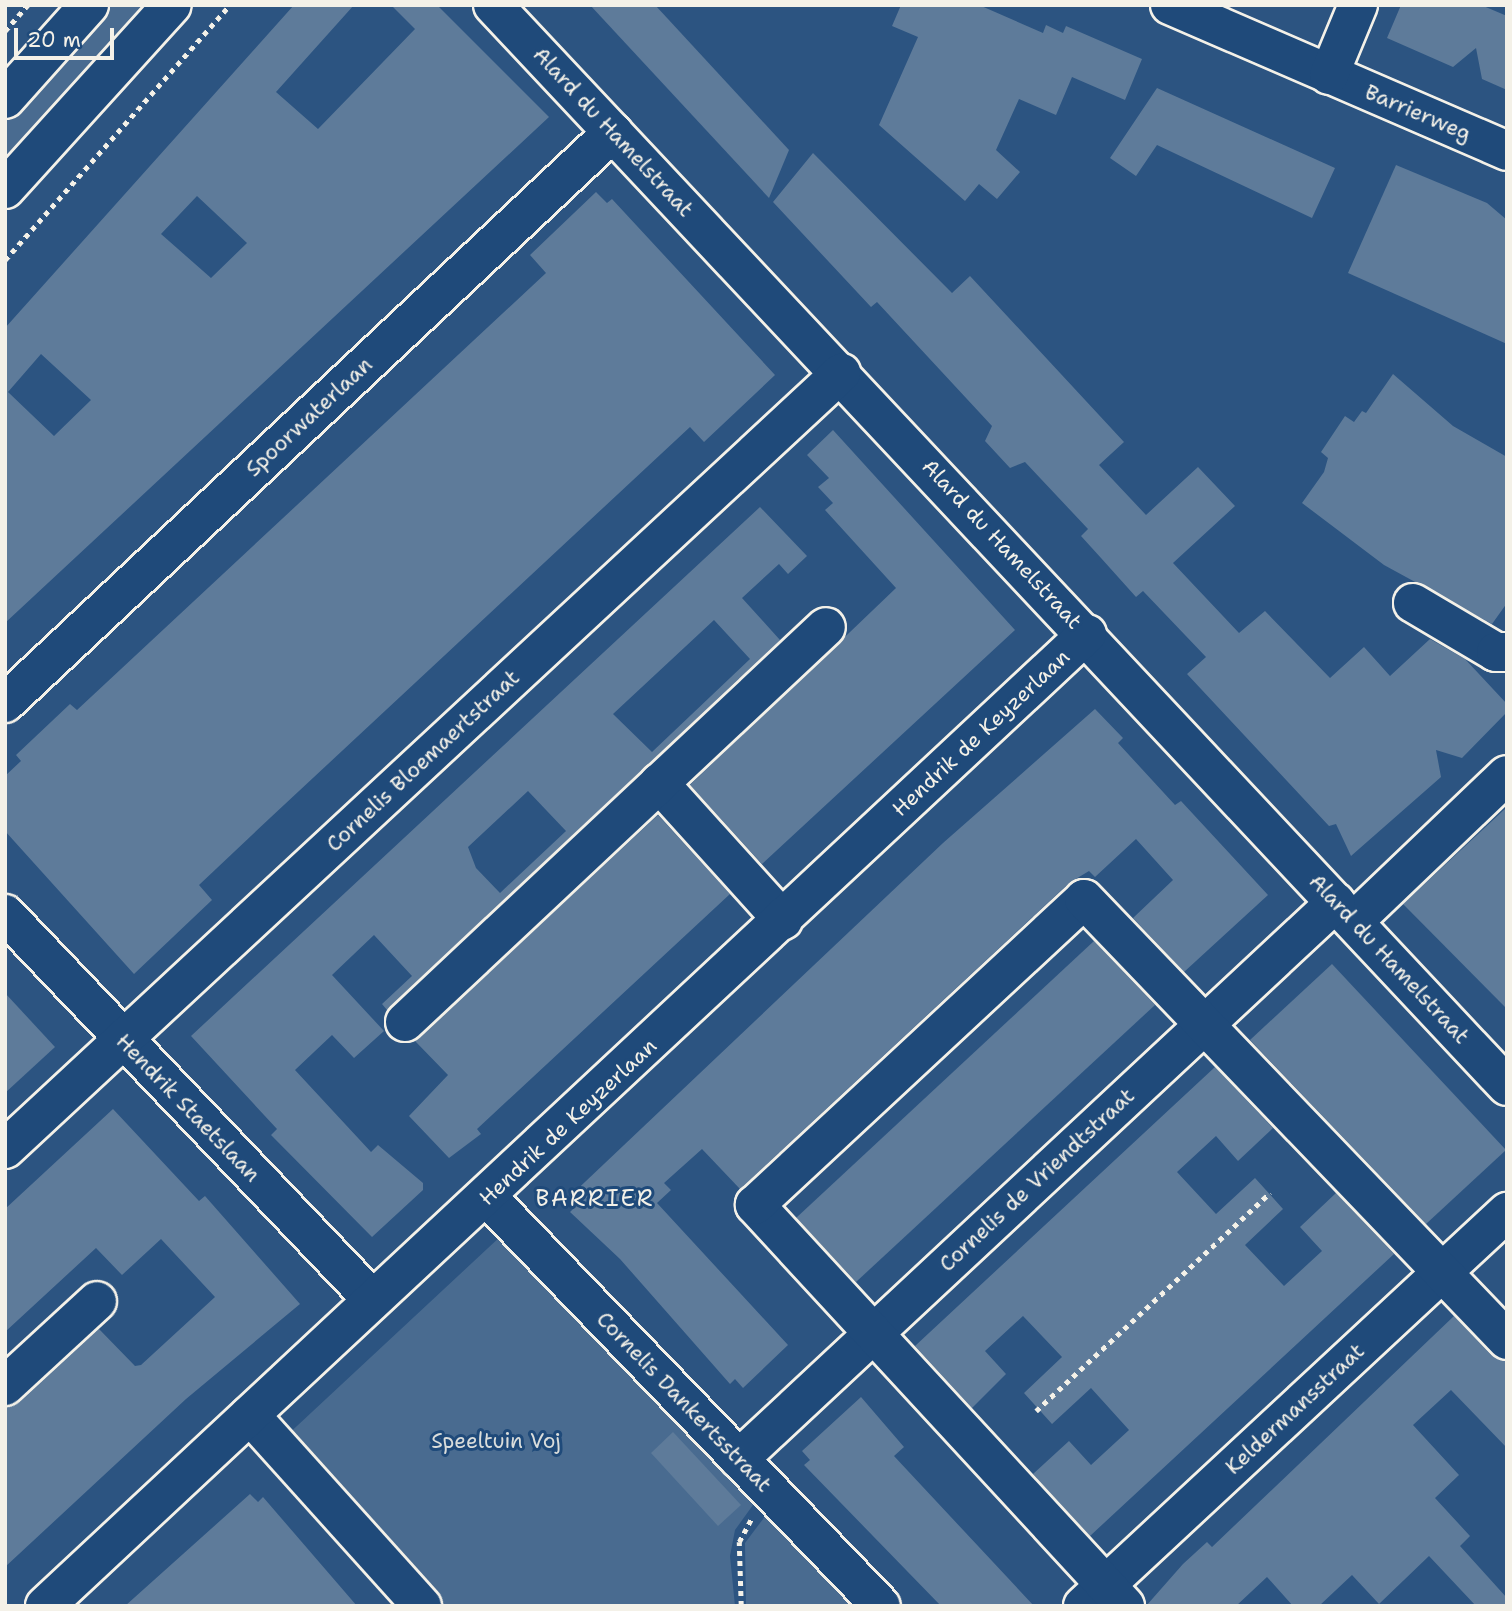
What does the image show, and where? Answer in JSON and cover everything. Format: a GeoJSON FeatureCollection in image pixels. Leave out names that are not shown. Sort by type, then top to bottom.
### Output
{"type":"FeatureCollection","features":[{"type":"Feature","properties":{"kind":"street"},"geometry":{"type":"LineString","coordinates":[[5,99],[89,5]]}},
{"type":"Feature","properties":{"kind":"street"},"geometry":{"type":"LineString","coordinates":[[5,189],[172,5]]}},
{"type":"Feature","properties":{"kind":"street","name":"Alard du Hamelstraat"},"geometry":{"type":"LineString","coordinates":[[493,5],[1087,634],[1507,1086]]}},
{"type":"Feature","properties":{"kind":"street","name":"Barrierweg"},"geometry":{"type":"LineString","coordinates":[[1170,5],[1507,151]]}},
{"type":"Feature","properties":{"kind":"street"},"geometry":{"type":"LineString","coordinates":[[1329,75],[1358,5]]}},
{"type":"Feature","properties":{"kind":"street","name":"Spoorwaterlaan"},"geometry":{"type":"LineString","coordinates":[[5,703],[613,132]]}},
{"type":"Feature","properties":{"kind":"street","name":"Cornelis Bloemaertstraat"},"geometry":{"type":"LineString","coordinates":[[5,1149],[841,373]]}},
{"type":"Feature","properties":{"kind":"street"},"geometry":{"type":"LineString","coordinates":[[1413,603],[1496,652],[1507,652]]}},
{"type":"Feature","properties":{"kind":"street"},"geometry":{"type":"LineString","coordinates":[[405,1022],[826,627]]}},
{"type":"Feature","properties":{"kind":"street","name":"Hendrik de Keyzerlaan"},"geometry":{"type":"LineString","coordinates":[[46,1606],[373,1300],[488,1198],[1087,634]]}},
{"type":"Feature","properties":{"kind":"street","name":"Cornelis de Vriendtstraat"},"geometry":{"type":"LineString","coordinates":[[739,1459],[1207,1023],[1345,912],[1507,775]]}},
{"type":"Feature","properties":{"kind":"street"},"geometry":{"type":"LineString","coordinates":[[659,783],[783,920]]}},
{"type":"Feature","properties":{"kind":"street"},"geometry":{"type":"LineString","coordinates":[[1105,1599],[873,1334],[755,1205],[1084,899],[1207,1023],[1507,1340]]}},
{"type":"Feature","properties":{"kind":"street","name":"Hendrik Staetslaan"},"geometry":{"type":"LineString","coordinates":[[5,915],[373,1300]]}},
{"type":"Feature","properties":{"kind":"street","name":"Cornelis Dankertsstraat"},"geometry":{"type":"LineString","coordinates":[[488,1198],[881,1606]]}},
{"type":"Feature","properties":{"kind":"street","name":"Keldermansstraat"},"geometry":{"type":"LineString","coordinates":[[1105,1599],[1507,1212]]}},
{"type":"Feature","properties":{"kind":"street"},"geometry":{"type":"LineString","coordinates":[[5,1386],[97,1301]]}},
{"type":"Feature","properties":{"kind":"street"},"geometry":{"type":"LineString","coordinates":[[250,1415],[422,1606]]}},
{"type":"Feature","properties":{"kind":"path"},"geometry":{"type":"LineString","coordinates":[[5,30],[28,5]]}},
{"type":"Feature","properties":{"kind":"path"},"geometry":{"type":"LineString","coordinates":[[5,260],[8,253],[230,5]]}},
{"type":"Feature","properties":{"kind":"path"},"geometry":{"type":"LineString","coordinates":[[1036,1410],[1270,1193]]}},
{"type":"Feature","properties":{"kind":"path"},"geometry":{"type":"LineString","coordinates":[[741,1606],[739,1542],[745,1526],[774,1496]]}},
{"type":"Feature","properties":{"kind":"green space"},"geometry":{"type":"Polygon","coordinates":[[[106,5],[146,5],[5,163],[5,118],[106,5]]]}},
{"type":"Feature","properties":{"kind":"green space","name":"Speeltuin Voj"},"geometry":{"type":"Polygon","coordinates":[[[502,1235],[753,1505],[735,1530],[730,1556],[735,1606],[439,1606],[283,1439],[502,1235]]]}},
{"type":"Feature","properties":{"kind":"green space"},"geometry":{"type":"Polygon","coordinates":[[[769,1511],[857,1606],[746,1606],[745,1543],[769,1511]]]}},
{"type":"Feature","properties":{"kind":"building"},"geometry":{"type":"Polygon","coordinates":[[[294,5],[354,5],[276,92],[318,129],[415,29],[391,5],[437,5],[549,117],[5,623],[5,328],[294,5]],[[197,196],[161,234],[211,278],[247,243],[197,196]],[[41,354],[8,392],[54,436],[91,400],[41,354]]]}},
{"type":"Feature","properties":{"kind":"building"},"geometry":{"type":"Polygon","coordinates":[[[590,5],[655,5],[668,19],[789,150],[769,198],[590,5]]]}},
{"type":"Feature","properties":{"kind":"building"},"geometry":{"type":"Polygon","coordinates":[[[901,5],[979,5],[1043,33],[1046,25],[1063,33],[1066,26],[1142,59],[1125,100],[1072,77],[1056,115],[1019,99],[996,150],[1020,172],[997,199],[979,184],[965,201],[879,125],[918,37],[892,26],[901,5]]]}},
{"type":"Feature","properties":{"kind":"building"},"geometry":{"type":"Polygon","coordinates":[[[1401,5],[1481,5],[1507,16],[1507,90],[1482,79],[1476,48],[1453,67],[1387,38],[1401,5]]]}},
{"type":"Feature","properties":{"kind":"building"},"geometry":{"type":"Polygon","coordinates":[[[1157,88],[1335,168],[1312,218],[1157,145],[1136,176],[1110,158],[1157,88]]]}},
{"type":"Feature","properties":{"kind":"building"},"geometry":{"type":"Polygon","coordinates":[[[813,153],[952,293],[970,276],[1124,442],[1099,465],[1146,515],[1198,467],[1235,506],[1173,563],[1239,633],[1265,611],[1330,678],[1364,647],[1390,676],[1430,639],[1465,659],[1507,704],[1507,712],[1462,758],[1436,750],[1441,777],[1351,856],[1336,824],[1329,826],[1187,674],[1206,657],[1143,591],[1136,597],[1081,536],[1088,529],[1025,462],[1010,468],[985,441],[992,426],[877,302],[871,307],[773,202],[813,153]]]}},
{"type":"Feature","properties":{"kind":"building"},"geometry":{"type":"Polygon","coordinates":[[[1396,165],[1487,203],[1507,220],[1507,344],[1348,273],[1396,165]]]}},
{"type":"Feature","properties":{"kind":"building"},"geometry":{"type":"Polygon","coordinates":[[[596,192],[607,203],[612,199],[775,375],[704,442],[690,427],[270,818],[199,885],[212,900],[134,974],[5,831],[5,776],[21,761],[16,755],[70,704],[77,710],[546,273],[530,255],[596,192]]]}},
{"type":"Feature","properties":{"kind":"building"},"geometry":{"type":"Polygon","coordinates":[[[1393,374],[1453,426],[1507,457],[1507,603],[1492,624],[1384,565],[1302,503],[1324,472],[1328,458],[1321,452],[1345,416],[1354,422],[1362,411],[1366,413],[1393,374]]]}},
{"type":"Feature","properties":{"kind":"building"},"geometry":{"type":"Polygon","coordinates":[[[833,430],[1015,630],[762,864],[690,785],[896,588],[825,510],[833,503],[818,487],[829,478],[807,455],[833,430]]]}},
{"type":"Feature","properties":{"kind":"building"},"geometry":{"type":"Polygon","coordinates":[[[760,507],[807,556],[788,574],[779,564],[742,598],[780,640],[387,1010],[382,1004],[412,976],[374,935],[332,975],[384,1031],[354,1058],[332,1035],[295,1070],[371,1152],[378,1145],[423,1183],[423,1190],[372,1237],[271,1135],[277,1129],[191,1036],[760,507]],[[714,620],[613,714],[652,752],[750,659],[714,620]],[[528,791],[468,847],[476,868],[500,893],[566,831],[528,791]]]}},
{"type":"Feature","properties":{"kind":"building"},"geometry":{"type":"Polygon","coordinates":[[[1095,709],[1123,738],[1118,743],[1175,805],[1181,801],[1268,895],[1184,972],[1133,918],[1173,880],[1136,839],[1095,877],[1089,871],[1069,883],[740,1189],[702,1149],[664,1183],[671,1190],[657,1203],[788,1345],[743,1388],[735,1379],[730,1384],[620,1259],[570,1212],[575,1207],[567,1199],[943,843],[1095,709]]]}},
{"type":"Feature","properties":{"kind":"building"},"geometry":{"type":"Polygon","coordinates":[[[1507,807],[1507,1009],[1403,904],[1507,807]]]}},
{"type":"Feature","properties":{"kind":"building"},"geometry":{"type":"Polygon","coordinates":[[[658,815],[730,894],[477,1129],[481,1134],[449,1158],[409,1116],[448,1075],[415,1041],[658,815]]]}},
{"type":"Feature","properties":{"kind":"building"},"geometry":{"type":"Polygon","coordinates":[[[1094,941],[1155,1005],[856,1282],[796,1218],[1094,941]]]}},
{"type":"Feature","properties":{"kind":"building"},"geometry":{"type":"Polygon","coordinates":[[[1332,964],[1506,1150],[1426,1224],[1250,1040],[1332,964]]]}},
{"type":"Feature","properties":{"kind":"building"},"geometry":{"type":"Polygon","coordinates":[[[5,993],[55,1047],[5,1093],[5,993]]]}},
{"type":"Feature","properties":{"kind":"building"},"geometry":{"type":"Polygon","coordinates":[[[1215,1067],[1273,1128],[1238,1161],[1216,1136],[1177,1172],[1216,1214],[1255,1178],[1283,1209],[1245,1245],[1284,1286],[1322,1251],[1300,1227],[1336,1193],[1394,1254],[1090,1536],[1033,1474],[1069,1441],[1091,1465],[1129,1430],[1091,1388],[1052,1424],[1024,1393],[1062,1357],[1023,1316],[985,1351],[1006,1374],[972,1408],[915,1346],[1215,1067]]]}},
{"type":"Feature","properties":{"kind":"building"},"geometry":{"type":"Polygon","coordinates":[[[113,1109],[199,1201],[205,1196],[300,1304],[186,1399],[5,1567],[5,1407],[20,1402],[99,1329],[135,1366],[141,1365],[215,1297],[161,1239],[122,1275],[96,1248],[5,1332],[5,1209],[113,1109]]]}},
{"type":"Feature","properties":{"kind":"building"},"geometry":{"type":"Polygon","coordinates":[[[1454,1316],[1491,1355],[1507,1361],[1507,1448],[1451,1390],[1413,1425],[1459,1475],[1435,1498],[1470,1536],[1460,1546],[1507,1598],[1507,1606],[1476,1606],[1429,1556],[1379,1604],[1352,1575],[1319,1606],[1293,1606],[1267,1577],[1236,1606],[1146,1606],[1183,1564],[1207,1542],[1212,1547],[1454,1316]]]}},
{"type":"Feature","properties":{"kind":"building"},"geometry":{"type":"Polygon","coordinates":[[[861,1397],[904,1447],[894,1456],[1034,1606],[941,1606],[804,1465],[810,1460],[802,1451],[861,1397]]]}},
{"type":"Feature","properties":{"kind":"building"},"geometry":{"type":"Polygon","coordinates":[[[673,1432],[741,1505],[718,1526],[651,1453],[673,1432]]]}},
{"type":"Feature","properties":{"kind":"building"},"geometry":{"type":"Polygon","coordinates":[[[250,1494],[258,1502],[263,1497],[357,1606],[125,1606],[250,1494]]]}},
{"type":"Feature","properties":{"kind":"district","name":"BARRIER"},"geometry":{"type":"Point","coordinates":[595,1198]}}]}
